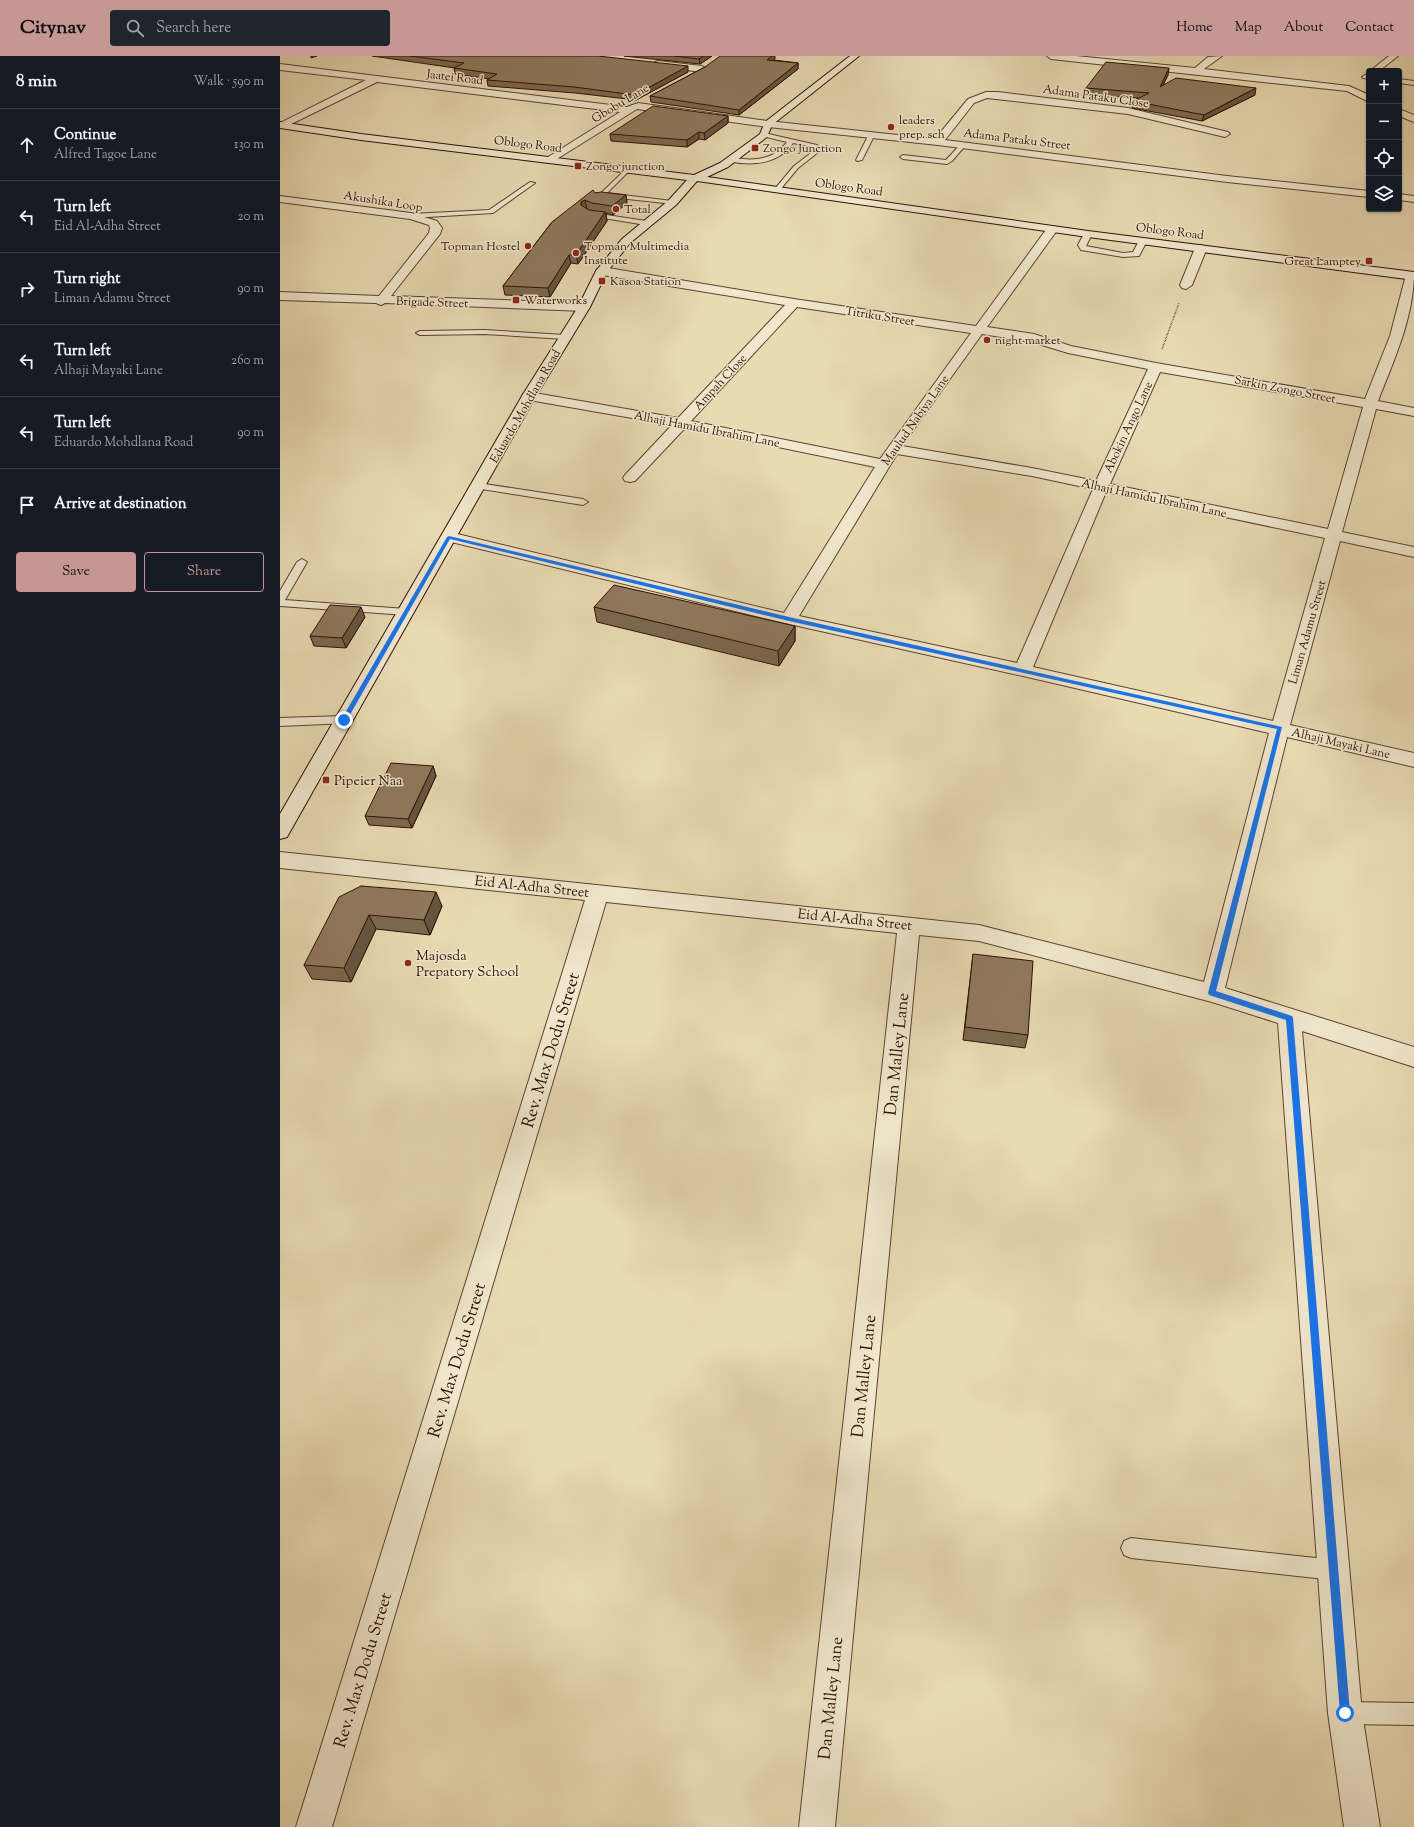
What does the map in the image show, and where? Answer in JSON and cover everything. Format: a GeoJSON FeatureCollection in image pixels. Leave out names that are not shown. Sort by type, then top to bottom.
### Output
{"type":"FeatureCollection","features":[{"type":"Feature","properties":{"kind":"street"},"geometry":{"type":"LineString","coordinates":[[764,135],[768,124],[855,56]]}},
{"type":"Feature","properties":{"kind":"street"},"geometry":{"type":"LineString","coordinates":[[1051,56],[1349,89],[1366,98]]}},
{"type":"Feature","properties":{"kind":"street"},"geometry":{"type":"LineString","coordinates":[[1197,71],[1211,59],[1218,56]]}},
{"type":"Feature","properties":{"kind":"street"},"geometry":{"type":"LineString","coordinates":[[1378,68],[1394,56]]}},
{"type":"Feature","properties":{"kind":"street"},"geometry":{"type":"LineString","coordinates":[[650,63],[706,67],[690,76]]}},
{"type":"Feature","properties":{"kind":"street","name":"Jaatei Road"},"geometry":{"type":"LineString","coordinates":[[280,67],[374,80],[628,110]]}},
{"type":"Feature","properties":{"kind":"street"},"geometry":{"type":"LineString","coordinates":[[1349,89],[1366,77]]}},
{"type":"Feature","properties":{"kind":"street"},"geometry":{"type":"LineString","coordinates":[[282,125],[374,80]]}},
{"type":"Feature","properties":{"kind":"street","name":"Adama Pataku Close"},"geometry":{"type":"LineString","coordinates":[[938,142],[971,101],[986,95],[998,95],[1128,111],[1224,134]]}},
{"type":"Feature","properties":{"kind":"street","name":"Gbobu Lane"},"geometry":{"type":"LineString","coordinates":[[552,160],[628,110],[651,98]]}},
{"type":"Feature","properties":{"kind":"street","name":"Adama Pataku Street"},"geometry":{"type":"LineString","coordinates":[[638,106],[768,124],[938,142],[1220,178],[1366,194]]}},
{"type":"Feature","properties":{"kind":"street"},"geometry":{"type":"LineString","coordinates":[[1402,113],[1414,119]]}},
{"type":"Feature","properties":{"kind":"street","name":"Oblogo Road"},"geometry":{"type":"LineString","coordinates":[[282,125],[361,137],[552,160],[626,171],[695,178],[1088,234],[1413,276]]}},
{"type":"Feature","properties":{"kind":"street","name":"Eduardo Mohdlana Road"},"geometry":{"type":"LineString","coordinates":[[280,832],[529,396],[584,307],[602,271],[626,241],[672,203],[695,178],[730,160],[764,135]]}},
{"type":"Feature","properties":{"kind":"street"},"geometry":{"type":"LineString","coordinates":[[1402,197],[1414,199]]}},
{"type":"Feature","properties":{"kind":"street","name":"Akushika Loop"},"geometry":{"type":"LineString","coordinates":[[280,199],[411,216],[433,223],[436,228],[434,234],[381,301]]}},
{"type":"Feature","properties":{"kind":"street","name":"Maulud Nabiya Lane"},"geometry":{"type":"LineString","coordinates":[[789,619],[893,449],[1052,229]]}},
{"type":"Feature","properties":{"kind":"street"},"geometry":{"type":"LineString","coordinates":[[1186,285],[1201,248]]}},
{"type":"Feature","properties":{"kind":"street","name":"Titriku Street"},"geometry":{"type":"LineString","coordinates":[[602,271],[794,303],[1039,339],[1068,349],[1156,367]]}},
{"type":"Feature","properties":{"kind":"street","name":"Liman Adamu Street"},"geometry":{"type":"LineString","coordinates":[[1212,993],[1280,728],[1370,405],[1396,336],[1413,276]]}},
{"type":"Feature","properties":{"kind":"street","name":"Brigade Street"},"geometry":{"type":"LineString","coordinates":[[280,296],[381,301],[584,307]]}},
{"type":"Feature","properties":{"kind":"street","name":"Ampah Close"},"geometry":{"type":"LineString","coordinates":[[630,478],[794,303]]}},
{"type":"Feature","properties":{"kind":"street","name":"Sarkin Zongo Street"},"geometry":{"type":"LineString","coordinates":[[1156,367],[1250,382],[1414,412]]}},
{"type":"Feature","properties":{"kind":"street","name":"Abokin Ango Lane"},"geometry":{"type":"LineString","coordinates":[[1023,670],[1101,487],[1156,367]]}},
{"type":"Feature","properties":{"kind":"street","name":"Alhaji Hamidu Ibrahim Lane"},"geometry":{"type":"LineString","coordinates":[[529,396],[682,424],[884,464]]}},
{"type":"Feature","properties":{"kind":"street","name":"Alhaji Hamidu Ibrahim Lane"},"geometry":{"type":"LineString","coordinates":[[893,449],[1032,472],[1414,552]]}},
{"type":"Feature","properties":{"kind":"street","name":"Alhaji Mayaki Lane"},"geometry":{"type":"LineString","coordinates":[[449,537],[789,619],[1023,670],[1414,760]]}},
{"type":"Feature","properties":{"kind":"street","name":"Eid Al-Adha Street"},"geometry":{"type":"LineString","coordinates":[[280,860],[598,892],[979,933],[1212,993],[1414,1057]]}},
{"type":"Feature","properties":{"kind":"street","name":"Rev. Max Dodu Street"},"geometry":{"type":"LineString","coordinates":[[314,1827],[598,892]]}},
{"type":"Feature","properties":{"kind":"street","name":"Dan Malley Lane"},"geometry":{"type":"LineString","coordinates":[[816,1827],[909,925]]}},
{"type":"Feature","properties":{"kind":"street"},"geometry":{"type":"LineString","coordinates":[[1289,1018],[1345,1713],[1362,1827]]}},
{"type":"Feature","properties":{"kind":"lane"},"geometry":{"type":"LineString","coordinates":[[1402,81],[1414,82]]}},
{"type":"Feature","properties":{"kind":"lane"},"geometry":{"type":"LineString","coordinates":[[764,135],[818,148],[818,150],[792,166],[777,190]]}},
{"type":"Feature","properties":{"kind":"lane"},"geometry":{"type":"LineString","coordinates":[[859,160],[871,136]]}},
{"type":"Feature","properties":{"kind":"lane"},"geometry":{"type":"LineString","coordinates":[[763,162],[770,160],[787,147],[791,141]]}},
{"type":"Feature","properties":{"kind":"lane"},"geometry":{"type":"LineString","coordinates":[[903,158],[947,162],[962,146]]}},
{"type":"Feature","properties":{"kind":"lane"},"geometry":{"type":"LineString","coordinates":[[730,160],[776,164]]}},
{"type":"Feature","properties":{"kind":"lane"},"geometry":{"type":"LineString","coordinates":[[626,171],[600,196],[672,203]]}},
{"type":"Feature","properties":{"kind":"lane"},"geometry":{"type":"LineString","coordinates":[[411,216],[491,212],[532,183]]}},
{"type":"Feature","properties":{"kind":"lane"},"geometry":{"type":"LineString","coordinates":[[586,212],[591,215],[646,223]]}},
{"type":"Feature","properties":{"kind":"lane"},"geometry":{"type":"LineString","coordinates":[[1088,234],[1082,245],[1084,248],[1123,255],[1136,254],[1143,241]]}},
{"type":"Feature","properties":{"kind":"lane"},"geometry":{"type":"LineString","coordinates":[[420,333],[485,332],[565,337]]}},
{"type":"Feature","properties":{"kind":"lane"},"geometry":{"type":"LineString","coordinates":[[478,486],[583,502]]}},
{"type":"Feature","properties":{"kind":"lane"},"geometry":{"type":"LineString","coordinates":[[280,600],[302,562]]}},
{"type":"Feature","properties":{"kind":"lane"},"geometry":{"type":"LineString","coordinates":[[280,603],[406,612]]}},
{"type":"Feature","properties":{"kind":"lane"},"geometry":{"type":"LineString","coordinates":[[280,722],[344,720]]}},
{"type":"Feature","properties":{"kind":"lane"},"geometry":{"type":"LineString","coordinates":[[1131,1548],[1334,1570]]}},
{"type":"Feature","properties":{"kind":"lane"},"geometry":{"type":"LineString","coordinates":[[1345,1713],[1414,1714]]}},
{"type":"Feature","properties":{"kind":"path","name":"Abokin Ango Lane"},"geometry":{"type":"LineString","coordinates":[[1156,367],[1186,285]]}},
{"type":"Feature","properties":{"kind":"building"},"geometry":{"type":"Polygon","coordinates":[[[410,56],[598,56],[688,66],[635,95],[574,87],[487,80],[497,74],[454,68],[464,63],[410,56]]]}},
{"type":"Feature","properties":{"kind":"building"},"geometry":{"type":"Polygon","coordinates":[[[674,56],[703,56],[699,59],[674,56]]]}},
{"type":"Feature","properties":{"kind":"building"},"geometry":{"type":"Polygon","coordinates":[[[720,56],[772,56],[767,60],[798,63],[739,110],[650,96],[705,67],[720,56]]]}},
{"type":"Feature","properties":{"kind":"building"},"geometry":{"type":"Polygon","coordinates":[[[1106,62],[1169,68],[1160,87],[1176,78],[1256,88],[1204,115],[1133,101],[1149,93],[1086,88],[1106,62]]]}},
{"type":"Feature","properties":{"kind":"building"},"geometry":{"type":"Polygon","coordinates":[[[653,106],[728,116],[704,133],[699,132],[687,140],[610,134],[653,106]]]}},
{"type":"Feature","properties":{"kind":"building"},"geometry":{"type":"Polygon","coordinates":[[[593,190],[595,193],[601,192],[626,195],[612,206],[592,203],[585,200],[581,202],[581,205],[589,210],[605,212],[576,255],[569,255],[548,288],[503,286],[552,222],[593,190]]]}},
{"type":"Feature","properties":{"kind":"building"},"geometry":{"type":"Polygon","coordinates":[[[614,585],[795,626],[778,651],[594,607],[614,585]]]}},
{"type":"Feature","properties":{"kind":"building"},"geometry":{"type":"Polygon","coordinates":[[[330,605],[361,607],[342,638],[310,636],[330,605]]]}},
{"type":"Feature","properties":{"kind":"building"},"geometry":{"type":"Polygon","coordinates":[[[391,763],[433,766],[408,819],[365,816],[391,763]]]}},
{"type":"Feature","properties":{"kind":"building"},"geometry":{"type":"Polygon","coordinates":[[[361,886],[436,892],[424,920],[369,915],[344,968],[304,965],[339,897],[361,886]]]}},
{"type":"Feature","properties":{"kind":"building"},"geometry":{"type":"Polygon","coordinates":[[[973,954],[1033,961],[1028,1035],[965,1027],[973,954]]]}},
{"type":"Feature","properties":{"kind":"place","name":"leaders prep. sch"},"geometry":{"type":"Point","coordinates":[891,127]}},
{"type":"Feature","properties":{"kind":"place","name":"Zongo Junction"},"geometry":{"type":"Point","coordinates":[755,148]}},
{"type":"Feature","properties":{"kind":"place","name":"Zongo junction"},"geometry":{"type":"Point","coordinates":[578,166]}},
{"type":"Feature","properties":{"kind":"place","name":"Total"},"geometry":{"type":"Point","coordinates":[616,209]}},
{"type":"Feature","properties":{"kind":"place","name":"Topman Hostel"},"geometry":{"type":"Point","coordinates":[528,246]}},
{"type":"Feature","properties":{"kind":"place","name":"Topman Multimedia Institute"},"geometry":{"type":"Point","coordinates":[576,253]}},
{"type":"Feature","properties":{"kind":"place","name":"Great Lamptey"},"geometry":{"type":"Point","coordinates":[1369,261]}},
{"type":"Feature","properties":{"kind":"place","name":"Kasoa Station"},"geometry":{"type":"Point","coordinates":[602,281]}},
{"type":"Feature","properties":{"kind":"place","name":"Waterworks"},"geometry":{"type":"Point","coordinates":[516,300]}},
{"type":"Feature","properties":{"kind":"place","name":"night market"},"geometry":{"type":"Point","coordinates":[987,340]}},
{"type":"Feature","properties":{"kind":"place","name":"Pipeier Naa"},"geometry":{"type":"Point","coordinates":[326,780]}},
{"type":"Feature","properties":{"kind":"place","name":"Majosda Prepatory School"},"geometry":{"type":"Point","coordinates":[408,963]}},
{"type":"Feature","properties":{"kind":"route"},"geometry":{"type":"LineString","coordinates":[[344,720],[449,537],[789,619],[1280,728],[1212,993],[1289,1018],[1345,1713]]}}]}
